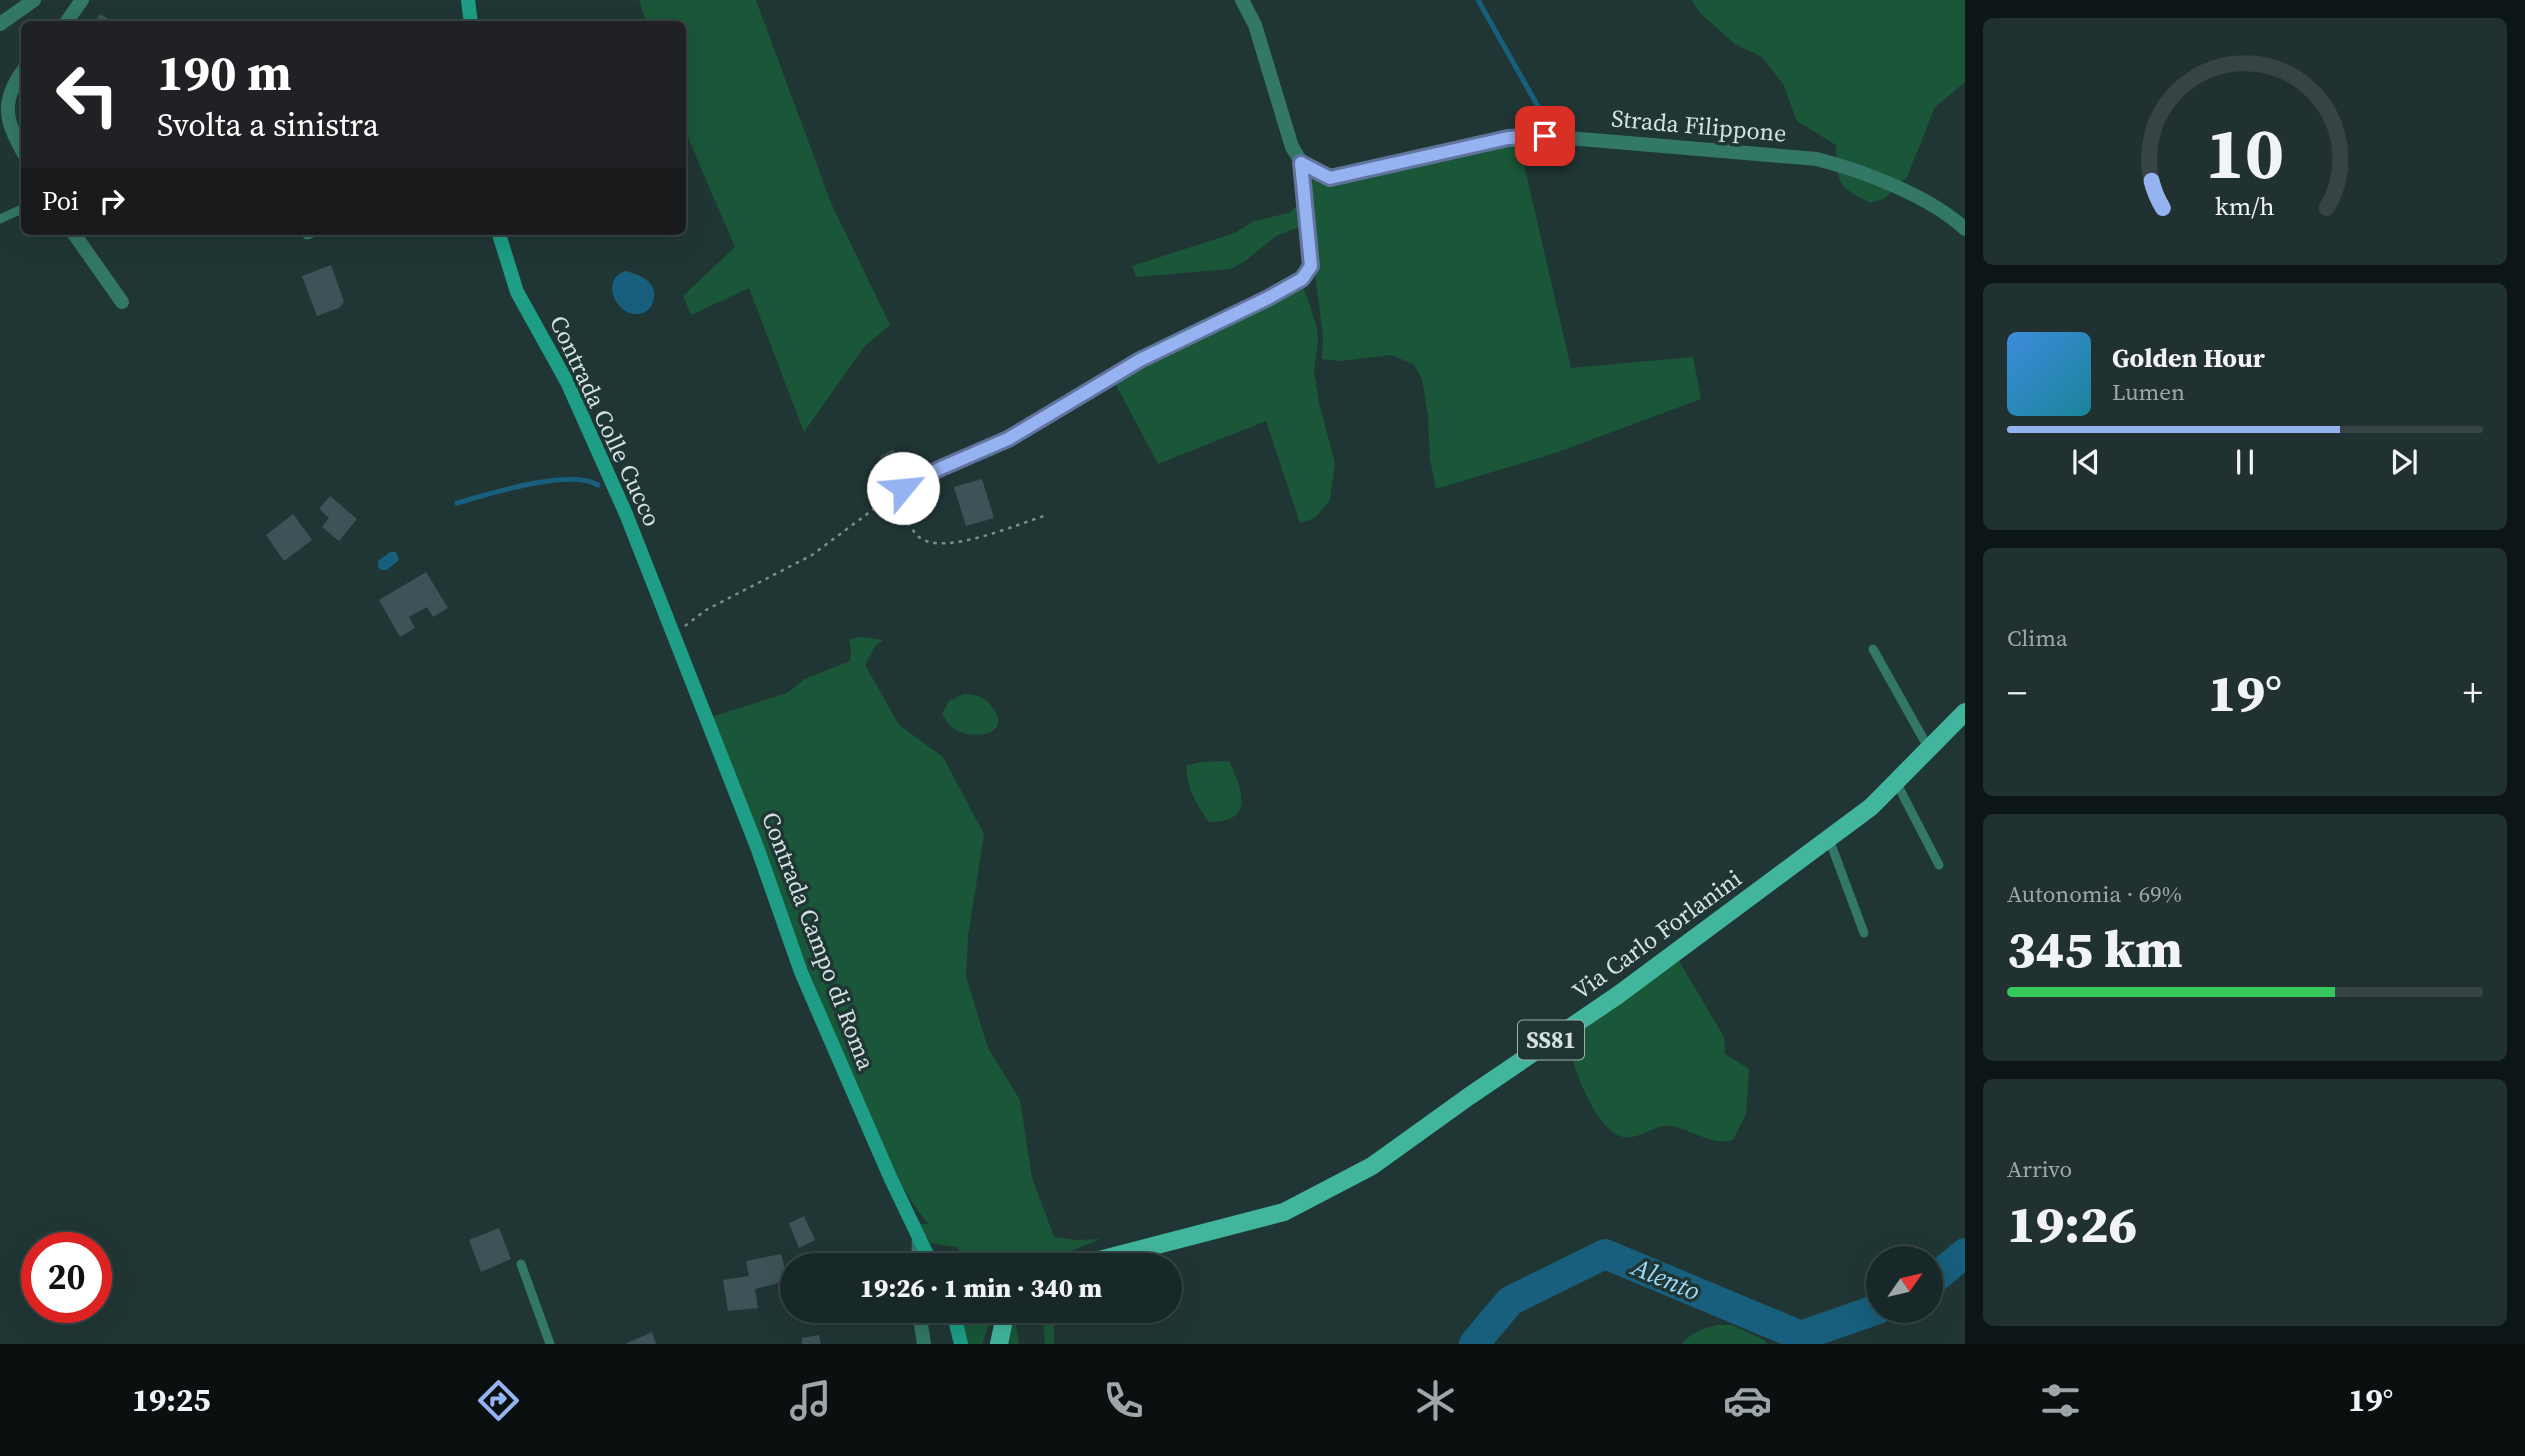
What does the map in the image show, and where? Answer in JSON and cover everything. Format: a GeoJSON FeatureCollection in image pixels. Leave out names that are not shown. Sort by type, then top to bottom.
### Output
{"type":"FeatureCollection","features":[{"type":"Feature","properties":{"kind":"main road","name":"Via Carlo Forlanini"},"geometry":{"type":"LineString","coordinates":[[1126,1253],[1284,1212],[1372,1166],[1618,995],[1871,807],[1965,712]]}},
{"type":"Feature","properties":{"kind":"main road"},"geometry":{"type":"LineString","coordinates":[[999,1344],[1003,1323]]}},
{"type":"Feature","properties":{"kind":"street"},"geometry":{"type":"LineString","coordinates":[[0,24],[34,0]]}},
{"type":"Feature","properties":{"kind":"street"},"geometry":{"type":"LineString","coordinates":[[67,21],[82,0]]}},
{"type":"Feature","properties":{"kind":"street"},"geometry":{"type":"LineString","coordinates":[[468,0],[471,21]]}},
{"type":"Feature","properties":{"kind":"street"},"geometry":{"type":"LineString","coordinates":[[1241,0],[1255,25],[1292,147],[1301,163]]}},
{"type":"Feature","properties":{"kind":"street"},"geometry":{"type":"LineString","coordinates":[[21,74],[5,98],[6,118],[21,148]]}},
{"type":"Feature","properties":{"kind":"street","name":"Strada Filippone"},"geometry":{"type":"LineString","coordinates":[[1301,163],[1330,178],[1508,138],[1545,136],[1817,159],[1849,167],[1893,184],[1955,219],[1965,229]]}},
{"type":"Feature","properties":{"kind":"street"},"geometry":{"type":"LineString","coordinates":[[75,235],[122,302]]}},
{"type":"Feature","properties":{"kind":"street","name":"Contrada Colle Cucco"},"geometry":{"type":"LineString","coordinates":[[499,235],[517,292],[572,394],[626,514],[672,631]]}},
{"type":"Feature","properties":{"kind":"street","name":"Contrada Campo di Roma"},"geometry":{"type":"LineString","coordinates":[[672,631],[758,846],[800,972],[890,1177],[927,1253]]}},
{"type":"Feature","properties":{"kind":"street"},"geometry":{"type":"LineString","coordinates":[[918,1253],[919,1235]]}},
{"type":"Feature","properties":{"kind":"street"},"geometry":{"type":"LineString","coordinates":[[921,1323],[924,1344]]}},
{"type":"Feature","properties":{"kind":"street"},"geometry":{"type":"LineString","coordinates":[[956,1323],[961,1344]]}},
{"type":"Feature","properties":{"kind":"lane"},"geometry":{"type":"LineString","coordinates":[[903,488],[1008,439],[1140,360],[1302,279],[1311,266],[1301,163]]}},
{"type":"Feature","properties":{"kind":"lane"},"geometry":{"type":"LineString","coordinates":[[0,219],[21,209]]}},
{"type":"Feature","properties":{"kind":"lane"},"geometry":{"type":"LineString","coordinates":[[1873,649],[1929,749]]}},
{"type":"Feature","properties":{"kind":"lane"},"geometry":{"type":"LineString","coordinates":[[1896,782],[1939,865]]}},
{"type":"Feature","properties":{"kind":"lane"},"geometry":{"type":"LineString","coordinates":[[1829,839],[1864,933]]}},
{"type":"Feature","properties":{"kind":"lane"},"geometry":{"type":"LineString","coordinates":[[521,1264],[550,1344]]}},
{"type":"Feature","properties":{"kind":"path"},"geometry":{"type":"LineString","coordinates":[[672,631],[706,610],[812,555],[895,493],[909,524],[919,537],[930,543],[951,544],[1044,516]]}},
{"type":"Feature","properties":{"kind":"green space"},"geometry":{"type":"Polygon","coordinates":[[[639,0],[756,0],[831,203],[890,325],[864,347],[804,432],[749,288],[691,315],[683,296],[735,247],[686,133],[686,21],[646,21],[639,0]]]}},
{"type":"Feature","properties":{"kind":"green space"},"geometry":{"type":"Polygon","coordinates":[[[1692,0],[1965,0],[1965,82],[1935,107],[1907,177],[1885,198],[1871,203],[1851,192],[1841,182],[1836,145],[1797,121],[1783,84],[1762,57],[1735,44],[1700,13],[1692,0]]]}},
{"type":"Feature","properties":{"kind":"green space"},"geometry":{"type":"Polygon","coordinates":[[[1519,143],[1571,368],[1693,357],[1701,399],[1555,453],[1436,489],[1430,459],[1428,415],[1422,379],[1414,365],[1392,355],[1340,361],[1322,359],[1323,336],[1310,232],[1308,179],[1325,180],[1476,147],[1519,143]]]}},
{"type":"Feature","properties":{"kind":"green space"},"geometry":{"type":"Polygon","coordinates":[[[1297,206],[1302,226],[1276,236],[1244,262],[1230,269],[1136,277],[1132,266],[1235,233],[1254,221],[1289,213],[1297,206]]]}},
{"type":"Feature","properties":{"kind":"green space"},"geometry":{"type":"Polygon","coordinates":[[[1302,286],[1317,329],[1314,371],[1319,403],[1335,463],[1330,500],[1315,518],[1300,523],[1266,421],[1158,464],[1114,381],[1156,355],[1302,286]]]}},
{"type":"Feature","properties":{"kind":"green space"},"geometry":{"type":"Polygon","coordinates":[[[860,637],[883,640],[875,646],[865,665],[899,725],[943,757],[984,834],[968,936],[966,977],[988,1048],[1020,1100],[1032,1178],[1054,1237],[1100,1239],[1067,1253],[961,1253],[956,1247],[930,1243],[920,1224],[929,1224],[897,1176],[817,992],[711,717],[787,693],[805,679],[850,661],[849,640],[860,637]]]}},
{"type":"Feature","properties":{"kind":"green space"},"geometry":{"type":"Polygon","coordinates":[[[964,694],[980,697],[989,704],[998,717],[994,730],[979,735],[969,734],[960,732],[949,724],[942,714],[949,701],[964,694]]]}},
{"type":"Feature","properties":{"kind":"green space"},"geometry":{"type":"Polygon","coordinates":[[[1229,761],[1241,793],[1239,810],[1234,817],[1224,821],[1209,822],[1190,787],[1187,765],[1229,761]]]}},
{"type":"Feature","properties":{"kind":"green space"},"geometry":{"type":"Polygon","coordinates":[[[1679,961],[1724,1037],[1725,1054],[1749,1069],[1746,1114],[1733,1140],[1717,1141],[1670,1126],[1658,1127],[1630,1137],[1614,1133],[1604,1123],[1586,1095],[1574,1063],[1568,1037],[1679,961]]]}},
{"type":"Feature","properties":{"kind":"green space"},"geometry":{"type":"Polygon","coordinates":[[[962,1323],[990,1323],[982,1344],[966,1344],[962,1323]]]}},
{"type":"Feature","properties":{"kind":"green space"},"geometry":{"type":"Polygon","coordinates":[[[1010,1323],[1017,1323],[1019,1344],[1002,1344],[1010,1323]]]}},
{"type":"Feature","properties":{"kind":"green space"},"geometry":{"type":"Polygon","coordinates":[[[1043,1323],[1054,1323],[1054,1344],[1045,1344],[1043,1323]]]}},
{"type":"Feature","properties":{"kind":"green space"},"geometry":{"type":"Polygon","coordinates":[[[1717,1325],[1732,1325],[1766,1341],[1767,1344],[1682,1344],[1693,1334],[1717,1325]]]}},
{"type":"Feature","properties":{"kind":"water"},"geometry":{"type":"Polygon","coordinates":[[[625,271],[641,276],[653,287],[654,300],[645,312],[628,312],[616,300],[613,284],[617,276],[625,271]]]}},
{"type":"Feature","properties":{"kind":"water"},"geometry":{"type":"Polygon","coordinates":[[[390,552],[396,552],[399,560],[387,570],[381,570],[378,561],[390,552]]]}},
{"type":"Feature","properties":{"kind":"building"},"geometry":{"type":"Polygon","coordinates":[[[100,14],[112,21],[96,21],[100,14]]]}},
{"type":"Feature","properties":{"kind":"building"},"geometry":{"type":"Polygon","coordinates":[[[331,265],[344,302],[339,308],[317,316],[302,276],[331,265]]]}},
{"type":"Feature","properties":{"kind":"building"},"geometry":{"type":"Polygon","coordinates":[[[893,449],[897,457],[885,464],[880,456],[893,449]]]}},
{"type":"Feature","properties":{"kind":"building"},"geometry":{"type":"Polygon","coordinates":[[[982,479],[994,518],[966,526],[954,487],[982,479]]]}},
{"type":"Feature","properties":{"kind":"building"},"geometry":{"type":"Polygon","coordinates":[[[330,496],[357,519],[339,541],[322,527],[329,518],[319,509],[330,496]]]}},
{"type":"Feature","properties":{"kind":"building"},"geometry":{"type":"Polygon","coordinates":[[[293,514],[312,540],[284,561],[266,535],[293,514]]]}},
{"type":"Feature","properties":{"kind":"building"},"geometry":{"type":"Polygon","coordinates":[[[426,572],[448,608],[433,617],[427,607],[409,617],[415,628],[400,637],[379,600],[426,572]]]}},
{"type":"Feature","properties":{"kind":"building"},"geometry":{"type":"Polygon","coordinates":[[[804,1216],[815,1240],[799,1248],[789,1223],[804,1216]]]}},
{"type":"Feature","properties":{"kind":"building"},"geometry":{"type":"Polygon","coordinates":[[[499,1228],[511,1259],[481,1272],[469,1240],[499,1228]]]}},
{"type":"Feature","properties":{"kind":"building"},"geometry":{"type":"Polygon","coordinates":[[[780,1254],[780,1290],[778,1283],[755,1289],[758,1308],[728,1311],[723,1280],[749,1276],[746,1261],[780,1254]]]}},
{"type":"Feature","properties":{"kind":"building"},"geometry":{"type":"Polygon","coordinates":[[[652,1332],[656,1344],[625,1344],[652,1332]]]}},
{"type":"Feature","properties":{"kind":"building"},"geometry":{"type":"Polygon","coordinates":[[[819,1335],[821,1344],[802,1344],[802,1338],[819,1335]]]}},
{"type":"Feature","properties":{"kind":"waterway"},"geometry":{"type":"LineString","coordinates":[[1478,0],[1549,126]]}},
{"type":"Feature","properties":{"kind":"waterway"},"geometry":{"type":"LineString","coordinates":[[457,503],[550,481],[569,479],[598,485]]}},
{"type":"Feature","properties":{"kind":"waterway","name":"Alento"},"geometry":{"type":"LineString","coordinates":[[1943,1271],[1965,1253]]}},
{"type":"Feature","properties":{"kind":"waterway","name":"Alento"},"geometry":{"type":"LineString","coordinates":[[1474,1344],[1510,1301],[1605,1254],[1801,1336],[1866,1313]]}},
{"type":"Feature","properties":{"kind":"route"},"geometry":{"type":"LineString","coordinates":[[903,488],[1008,439],[1140,360],[1302,279],[1311,266],[1301,163],[1330,178],[1508,138],[1545,136]]}}]}
